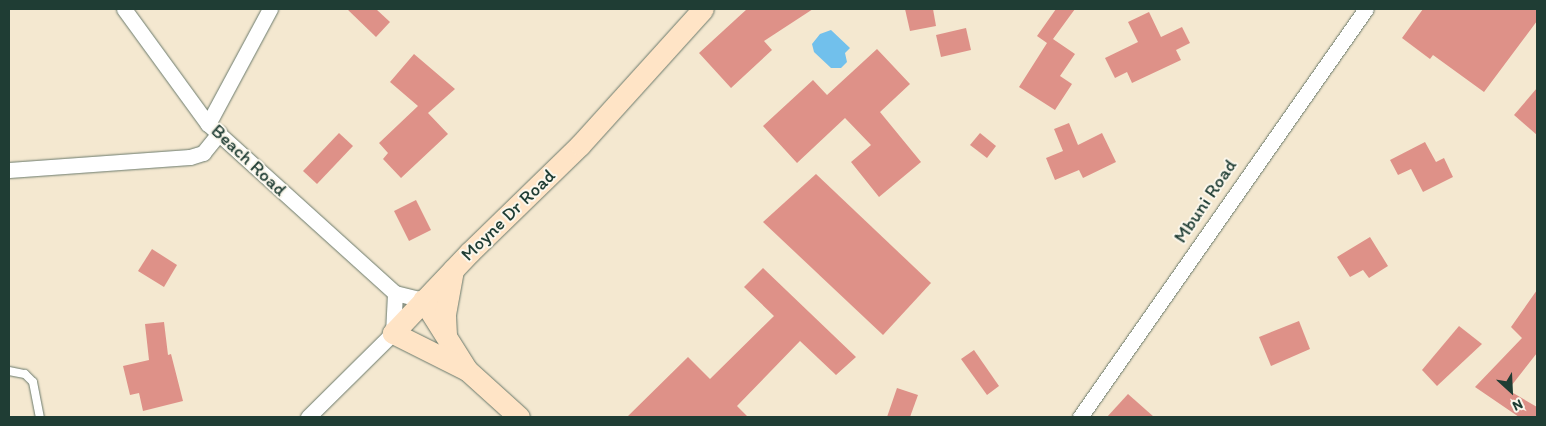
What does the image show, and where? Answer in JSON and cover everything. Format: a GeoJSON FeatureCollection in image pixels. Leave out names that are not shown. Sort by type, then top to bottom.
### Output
{"type":"FeatureCollection","features":[{"type":"Feature","properties":{"kind":"main road","name":"Moyne Dr Road"},"geometry":{"type":"LineString","coordinates":[[393,332],[611,114],[703,9]]}},
{"type":"Feature","properties":{"kind":"main road"},"geometry":{"type":"LineString","coordinates":[[446,335],[445,314],[453,270]]}},
{"type":"Feature","properties":{"kind":"main road"},"geometry":{"type":"LineString","coordinates":[[424,300],[467,370]]}},
{"type":"Feature","properties":{"kind":"main road"},"geometry":{"type":"LineString","coordinates":[[393,332],[467,370],[519,417]]}},
{"type":"Feature","properties":{"kind":"street","name":"Beach Road"},"geometry":{"type":"LineString","coordinates":[[124,9],[213,128],[395,293],[424,300]]}},
{"type":"Feature","properties":{"kind":"street"},"geometry":{"type":"LineString","coordinates":[[9,170],[190,157],[203,153],[270,9]]}},
{"type":"Feature","properties":{"kind":"street","name":"Mbuni Road"},"geometry":{"type":"LineString","coordinates":[[1080,417],[1366,9]]}},
{"type":"Feature","properties":{"kind":"street"},"geometry":{"type":"LineString","coordinates":[[393,332],[395,293]]}},
{"type":"Feature","properties":{"kind":"street","name":"Moyne Dr Road"},"geometry":{"type":"LineString","coordinates":[[308,417],[393,332]]}},
{"type":"Feature","properties":{"kind":"lane"},"geometry":{"type":"LineString","coordinates":[[9,371],[25,374],[33,382],[40,417]]}},
{"type":"Feature","properties":{"kind":"water"},"geometry":{"type":"Polygon","coordinates":[[[831,30],[850,48],[845,53],[847,62],[841,68],[831,68],[814,52],[812,44],[820,34],[831,30]]]}},
{"type":"Feature","properties":{"kind":"building"},"geometry":{"type":"Polygon","coordinates":[[[347,9],[376,9],[390,22],[376,37],[347,9]]]}},
{"type":"Feature","properties":{"kind":"building"},"geometry":{"type":"Polygon","coordinates":[[[747,9],[813,9],[764,41],[772,50],[731,88],[699,53],[747,9]]]}},
{"type":"Feature","properties":{"kind":"building"},"geometry":{"type":"Polygon","coordinates":[[[905,9],[933,9],[936,26],[910,31],[905,9]]]}},
{"type":"Feature","properties":{"kind":"building"},"geometry":{"type":"Polygon","coordinates":[[[1056,9],[1075,9],[1053,39],[1075,54],[1060,76],[1072,84],[1055,110],[1019,87],[1047,43],[1037,36],[1056,9]]]}},
{"type":"Feature","properties":{"kind":"building"},"geometry":{"type":"Polygon","coordinates":[[[1423,9],[1537,9],[1537,21],[1484,92],[1433,55],[1430,59],[1402,38],[1423,9]]]}},
{"type":"Feature","properties":{"kind":"building"},"geometry":{"type":"Polygon","coordinates":[[[1149,12],[1161,37],[1182,27],[1190,43],[1176,50],[1181,60],[1132,83],[1127,72],[1115,78],[1105,58],[1138,42],[1128,22],[1149,12]]]}},
{"type":"Feature","properties":{"kind":"building"},"geometry":{"type":"Polygon","coordinates":[[[966,28],[971,50],[941,57],[936,35],[966,28]]]}},
{"type":"Feature","properties":{"kind":"building"},"geometry":{"type":"Polygon","coordinates":[[[877,49],[910,84],[880,112],[921,162],[879,197],[851,162],[871,145],[845,118],[797,163],[763,126],[813,80],[827,95],[877,49]]]}},
{"type":"Feature","properties":{"kind":"building"},"geometry":{"type":"Polygon","coordinates":[[[414,54],[455,89],[428,113],[448,134],[401,178],[383,159],[388,153],[379,143],[418,106],[390,82],[414,54]]]}},
{"type":"Feature","properties":{"kind":"building"},"geometry":{"type":"Polygon","coordinates":[[[1537,88],[1537,135],[1514,115],[1537,88]]]}},
{"type":"Feature","properties":{"kind":"building"},"geometry":{"type":"Polygon","coordinates":[[[1069,123],[1078,145],[1102,133],[1116,162],[1083,178],[1079,170],[1055,180],[1046,158],[1063,151],[1054,129],[1069,123]]]}},
{"type":"Feature","properties":{"kind":"building"},"geometry":{"type":"Polygon","coordinates":[[[339,133],[353,146],[317,184],[303,171],[339,133]]]}},
{"type":"Feature","properties":{"kind":"building"},"geometry":{"type":"Polygon","coordinates":[[[980,133],[996,146],[987,158],[970,145],[980,133]]]}},
{"type":"Feature","properties":{"kind":"building"},"geometry":{"type":"Polygon","coordinates":[[[1425,142],[1436,162],[1444,158],[1453,177],[1423,192],[1411,169],[1398,175],[1390,160],[1425,142]]]}},
{"type":"Feature","properties":{"kind":"building"},"geometry":{"type":"Polygon","coordinates":[[[816,174],[931,283],[883,335],[763,222],[816,174]]]}},
{"type":"Feature","properties":{"kind":"building"},"geometry":{"type":"Polygon","coordinates":[[[416,200],[431,230],[409,241],[394,211],[416,200]]]}},
{"type":"Feature","properties":{"kind":"building"},"geometry":{"type":"Polygon","coordinates":[[[1370,237],[1388,266],[1369,278],[1363,270],[1350,277],[1337,257],[1370,237]]]}},
{"type":"Feature","properties":{"kind":"building"},"geometry":{"type":"Polygon","coordinates":[[[152,249],[177,265],[164,287],[138,271],[152,249]]]}},
{"type":"Feature","properties":{"kind":"building"},"geometry":{"type":"Polygon","coordinates":[[[763,268],[856,357],[836,375],[800,341],[737,406],[748,417],[627,417],[688,357],[710,379],[774,316],[744,287],[763,268]]]}},
{"type":"Feature","properties":{"kind":"building"},"geometry":{"type":"Polygon","coordinates":[[[1537,290],[1537,353],[1508,390],[1537,407],[1537,417],[1519,417],[1475,387],[1522,338],[1511,327],[1537,290]]]}},
{"type":"Feature","properties":{"kind":"building"},"geometry":{"type":"Polygon","coordinates":[[[1299,321],[1310,349],[1271,366],[1259,337],[1299,321]]]}},
{"type":"Feature","properties":{"kind":"building"},"geometry":{"type":"Polygon","coordinates":[[[164,322],[168,355],[171,354],[183,401],[143,411],[139,393],[130,395],[123,366],[149,360],[145,324],[164,322]]]}},
{"type":"Feature","properties":{"kind":"building"},"geometry":{"type":"Polygon","coordinates":[[[1459,326],[1482,344],[1437,386],[1422,370],[1459,326]]]}},
{"type":"Feature","properties":{"kind":"building"},"geometry":{"type":"Polygon","coordinates":[[[974,350],[999,386],[987,395],[961,359],[974,350]]]}},
{"type":"Feature","properties":{"kind":"building"},"geometry":{"type":"Polygon","coordinates":[[[897,388],[918,395],[910,417],[887,417],[897,388]]]}},
{"type":"Feature","properties":{"kind":"building"},"geometry":{"type":"Polygon","coordinates":[[[1128,394],[1154,417],[1107,417],[1128,394]]]}}]}
